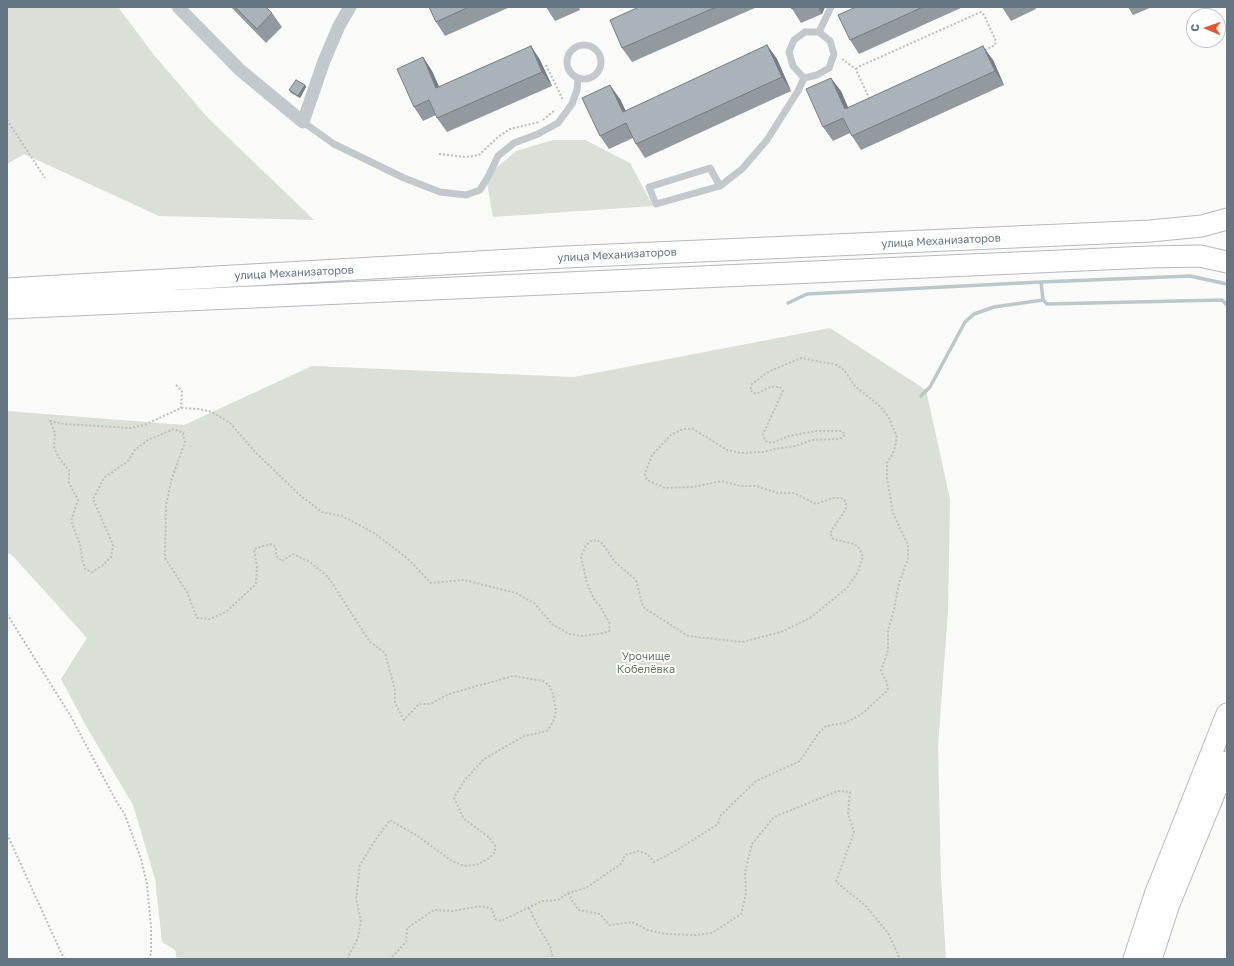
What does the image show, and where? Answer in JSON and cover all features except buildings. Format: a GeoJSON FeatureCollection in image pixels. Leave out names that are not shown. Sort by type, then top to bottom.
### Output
{"type":"FeatureCollection","features":[{"type":"Feature","properties":{"kind":"main road","name":"улица Механизаторов"},"geometry":{"type":"LineString","coordinates":[[7,289],[565,257],[1150,231],[1202,226],[1227,219]]}},
{"type":"Feature","properties":{"kind":"main road","name":"улица Механизаторов"},"geometry":{"type":"LineString","coordinates":[[7,308],[1150,257],[1200,256],[1227,262]]}},
{"type":"Feature","properties":{"kind":"main road"},"geometry":{"type":"LineString","coordinates":[[1134,959],[1155,895],[1227,714]]}},
{"type":"Feature","properties":{"kind":"main road"},"geometry":{"type":"LineString","coordinates":[[1151,959],[1169,904],[1227,762]]}},
{"type":"Feature","properties":{"kind":"street"},"geometry":{"type":"LineString","coordinates":[[178,7],[240,70],[303,122],[324,61],[339,26],[350,7]]}},
{"type":"Feature","properties":{"kind":"lane"},"geometry":{"type":"LineString","coordinates":[[819,32],[831,7]]}},
{"type":"Feature","properties":{"kind":"lane"},"geometry":{"type":"LineString","coordinates":[[805,32],[819,32],[830,41],[834,54],[829,68],[817,75],[804,78],[793,66],[789,52],[794,40],[805,32]]}},
{"type":"Feature","properties":{"kind":"lane"},"geometry":{"type":"LineString","coordinates":[[583,45],[595,49],[601,59],[599,71],[590,79],[578,79],[568,71],[566,60],[572,49],[583,45]]}},
{"type":"Feature","properties":{"kind":"lane"},"geometry":{"type":"LineString","coordinates":[[720,186],[710,168],[649,187],[656,204],[720,186],[742,169],[767,140],[798,91],[804,78]]}},
{"type":"Feature","properties":{"kind":"lane"},"geometry":{"type":"LineString","coordinates":[[303,122],[334,144],[404,178],[440,192],[466,195],[480,190],[498,156],[514,143],[538,134],[558,123],[572,104],[577,90],[578,79]]}},
{"type":"Feature","properties":{"kind":"path"},"geometry":{"type":"LineString","coordinates":[[856,69],[980,12],[984,14],[996,41],[996,45],[985,50]]}},
{"type":"Feature","properties":{"kind":"path"},"geometry":{"type":"LineString","coordinates":[[834,54],[856,69],[869,99],[874,101]]}},
{"type":"Feature","properties":{"kind":"path"},"geometry":{"type":"LineString","coordinates":[[546,65],[563,101]]}},
{"type":"Feature","properties":{"kind":"path"},"geometry":{"type":"LineString","coordinates":[[439,154],[466,157],[479,155],[498,137],[510,129],[540,122],[559,105]]}},
{"type":"Feature","properties":{"kind":"path"},"geometry":{"type":"LineString","coordinates":[[7,120],[46,178]]}},
{"type":"Feature","properties":{"kind":"path"},"geometry":{"type":"LineString","coordinates":[[347,959],[358,938],[361,920],[356,899],[360,865],[390,820],[419,837],[452,861],[464,866],[476,865],[488,859],[495,852],[490,838],[464,819],[454,798],[464,781],[484,759],[524,736],[547,731],[553,722],[556,711],[553,694],[549,685],[543,681],[513,676],[449,694],[430,704],[419,704],[404,720],[395,703],[395,690],[385,653],[370,642],[328,577],[310,562],[293,554],[282,561],[276,556],[276,547],[270,544],[254,549],[257,567],[256,584],[226,612],[210,619],[197,618],[187,592],[165,558],[166,505],[172,478],[185,442],[183,433],[174,429],[148,440],[135,450],[128,460],[104,478],[93,499],[113,545],[111,557],[103,565],[92,572],[85,569],[80,544],[71,521],[78,500],[69,483],[69,470],[59,458],[54,447],[55,433],[50,421],[64,424],[131,428],[144,425],[181,408],[199,409],[212,412],[230,423],[255,452],[301,496],[322,512],[342,516],[374,533],[407,558],[431,583],[464,580],[516,593],[534,603],[552,624],[569,634],[583,636],[603,633],[609,631],[610,624],[600,606],[595,601],[587,583],[581,557],[586,545],[591,541],[597,540],[603,544],[616,562],[636,580],[643,607],[688,636],[742,642],[780,632],[810,618],[847,588],[858,572],[863,557],[859,548],[854,544],[833,539],[830,533],[846,509],[846,502],[840,498],[833,498],[816,504],[794,493],[778,493],[756,486],[741,486],[721,481],[693,487],[666,488],[647,480],[645,474],[652,455],[671,435],[683,429],[693,428],[727,450],[740,453],[762,452],[795,446],[812,440],[840,439],[845,435],[842,431],[816,431],[789,436],[772,443],[765,441],[763,434],[783,391],[780,387],[770,387],[756,394],[750,390],[752,384],[768,372],[801,358],[836,365],[844,370],[855,386],[881,406],[889,418],[897,437],[894,451],[887,464],[887,478],[893,514],[908,545],[908,559],[898,583],[894,610],[888,630],[888,650],[881,671],[887,683],[888,690],[863,713],[845,723],[826,726],[818,734],[800,761],[756,781],[720,816],[718,824],[680,849],[654,862],[647,854],[638,851],[624,855],[622,862],[586,888],[568,893],[558,900],[542,901],[501,921],[495,919],[492,910],[481,906],[453,911],[434,910],[407,928],[406,942],[390,959]]}},
{"type":"Feature","properties":{"kind":"path"},"geometry":{"type":"LineString","coordinates":[[176,385],[182,391],[181,408]]}},
{"type":"Feature","properties":{"kind":"path"},"geometry":{"type":"LineString","coordinates":[[7,614],[70,715],[115,800],[125,815],[141,858],[147,884],[151,928],[151,954],[148,959]]}},
{"type":"Feature","properties":{"kind":"path"},"geometry":{"type":"LineString","coordinates":[[568,893],[578,910],[600,914],[609,925],[632,922],[648,930],[665,934],[696,936],[712,933],[741,914],[746,893],[745,872],[752,844],[774,817],[838,791],[850,792],[848,814],[854,832],[836,882],[866,905],[888,933],[900,959]]}},
{"type":"Feature","properties":{"kind":"path"},"geometry":{"type":"LineString","coordinates":[[7,834],[64,959]]}},
{"type":"Feature","properties":{"kind":"path"},"geometry":{"type":"LineString","coordinates":[[529,908],[550,946],[553,959]]}},
{"type":"Feature","properties":{"kind":"green space"},"geometry":{"type":"Polygon","coordinates":[[[7,7],[118,7],[154,55],[208,118],[314,220],[159,216],[24,154],[7,164],[7,7]]]}},
{"type":"Feature","properties":{"kind":"green space"},"geometry":{"type":"Polygon","coordinates":[[[553,140],[585,140],[630,163],[653,206],[493,217],[487,183],[496,168],[516,151],[553,140]]]}},
{"type":"Feature","properties":{"kind":"green space","name":"Урочище Кобелёвка"},"geometry":{"type":"Polygon","coordinates":[[[830,328],[926,390],[950,499],[948,612],[938,746],[941,877],[946,959],[177,959],[175,950],[162,942],[155,879],[133,805],[86,726],[61,679],[87,638],[12,555],[7,553],[7,411],[184,425],[312,366],[574,377],[830,328]]]}},
{"type":"Feature","properties":{"kind":"waterway"},"geometry":{"type":"LineString","coordinates":[[1041,282],[1190,276],[1227,284]]}},
{"type":"Feature","properties":{"kind":"waterway"},"geometry":{"type":"LineString","coordinates":[[788,303],[807,294],[1041,282],[1043,300],[1047,304],[1222,300],[1227,305]]}},
{"type":"Feature","properties":{"kind":"waterway"},"geometry":{"type":"LineString","coordinates":[[921,396],[930,387],[965,322],[974,314],[994,307],[1043,300]]}}]}
